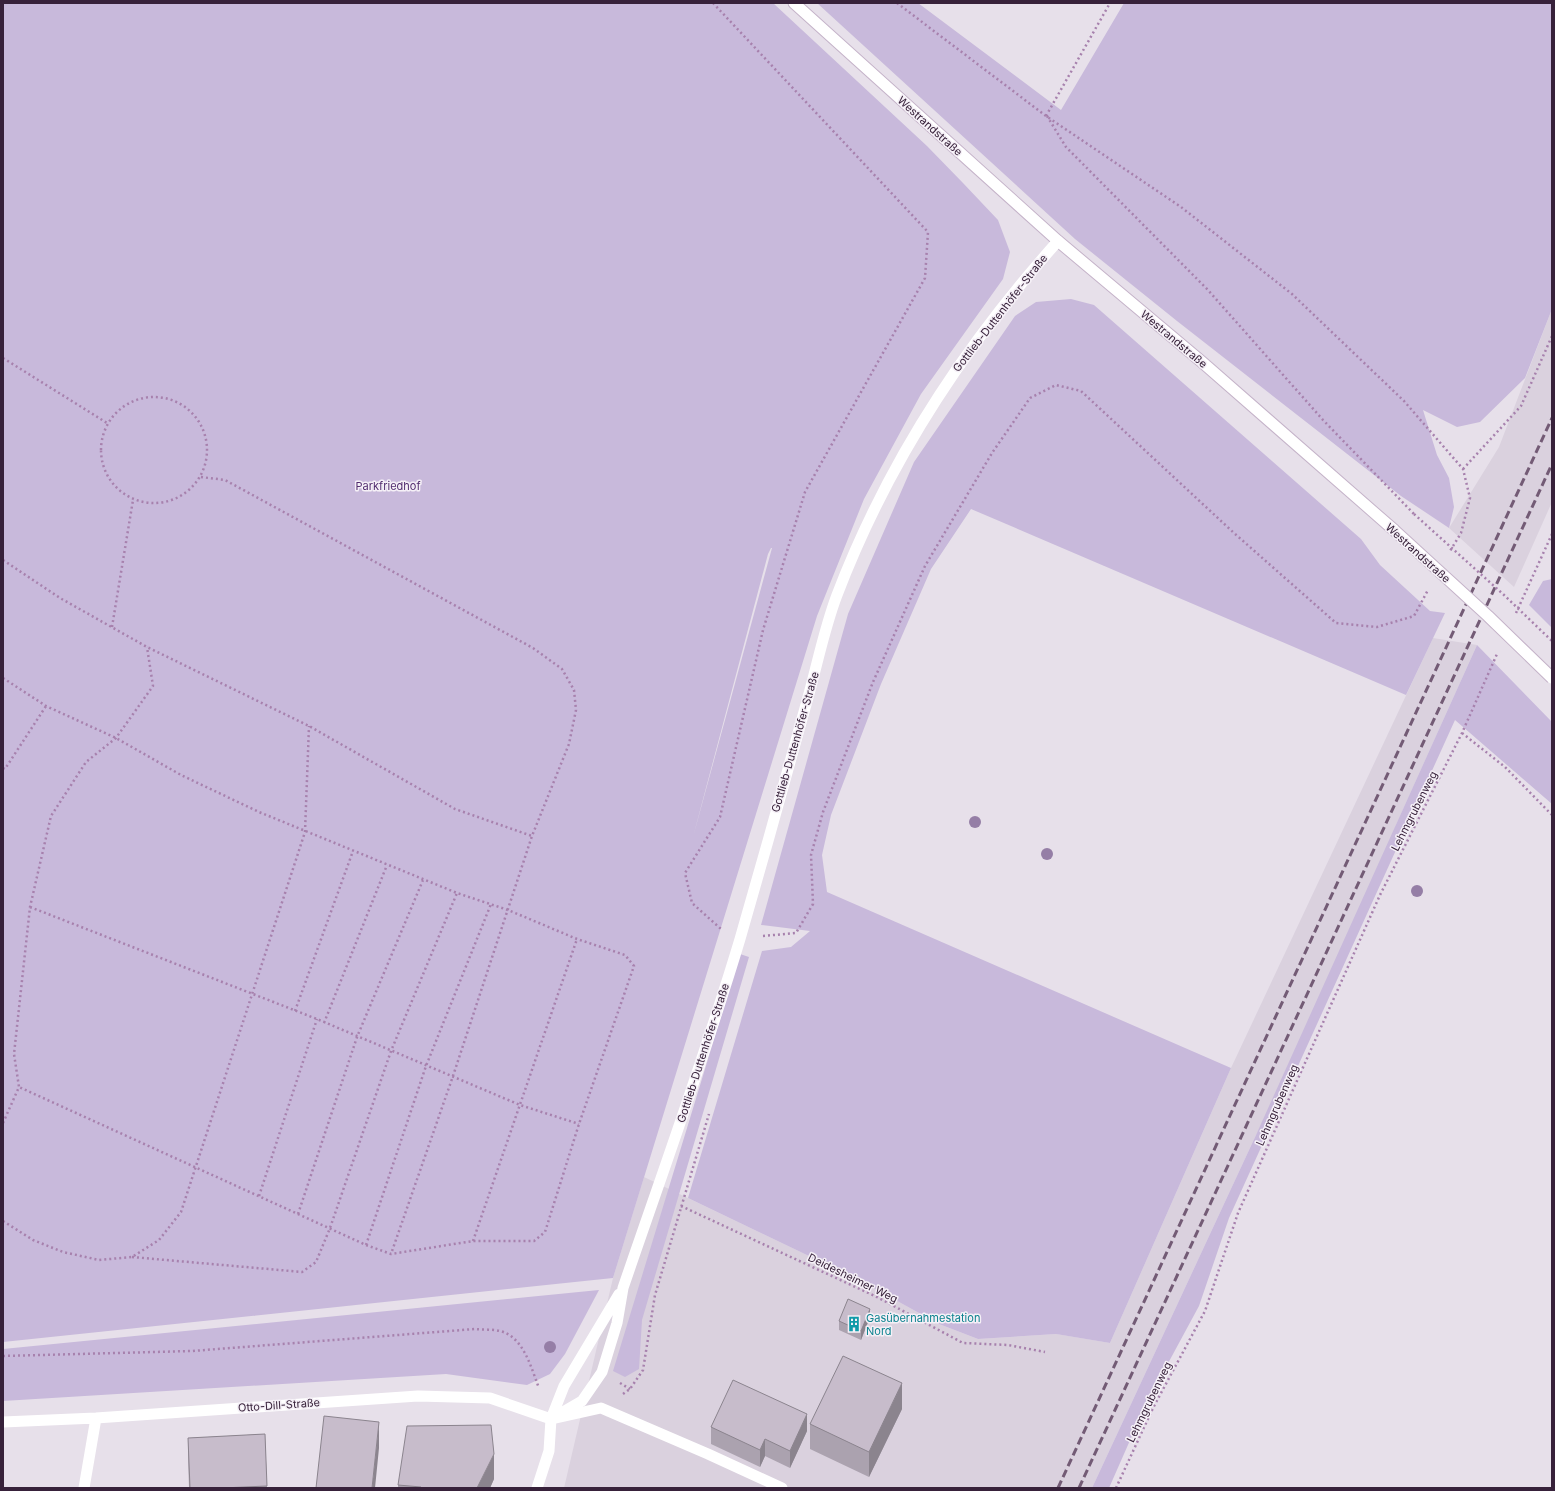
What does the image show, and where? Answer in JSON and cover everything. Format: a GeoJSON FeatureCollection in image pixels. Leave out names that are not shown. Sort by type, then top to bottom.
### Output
{"type":"FeatureCollection","features":[{"type":"Feature","properties":{"kind":"street","name":"Westrandstraße"},"geometry":{"type":"LineString","coordinates":[[794,3],[1058,241],[1202,362],[1394,530],[1488,616],[1552,678]]}},
{"type":"Feature","properties":{"kind":"street","name":"Gottlieb-Duttenhöfer-Straße"},"geometry":{"type":"LineString","coordinates":[[551,1419],[582,1401],[602,1372],[617,1323],[624,1288],[696,1079],[740,938],[836,598],[861,538],[890,480],[921,424],[952,376],[1020,284],[1058,241]]}},
{"type":"Feature","properties":{"kind":"street","name":"Gottlieb-Duttenhöfer-Straße"},"geometry":{"type":"LineString","coordinates":[[537,1488],[549,1451],[551,1419],[564,1386],[624,1288]]}},
{"type":"Feature","properties":{"kind":"street","name":"Otto-Dill-Straße"},"geometry":{"type":"LineString","coordinates":[[3,1422],[96,1418],[418,1396],[490,1398],[551,1419]]}},
{"type":"Feature","properties":{"kind":"street"},"geometry":{"type":"LineString","coordinates":[[551,1419],[601,1408],[782,1488]]}},
{"type":"Feature","properties":{"kind":"street"},"geometry":{"type":"LineString","coordinates":[[84,1488],[96,1418]]}},
{"type":"Feature","properties":{"kind":"path"},"geometry":{"type":"LineString","coordinates":[[713,3],[928,232],[925,278],[805,492],[763,630],[720,817],[685,873],[692,903],[718,927],[740,938],[796,933],[813,904],[811,855],[823,812],[873,682],[925,566],[992,453],[1030,398],[1056,385],[1081,391],[1234,533],[1336,623],[1377,627],[1414,616],[1430,588]]}},
{"type":"Feature","properties":{"kind":"path"},"geometry":{"type":"LineString","coordinates":[[897,3],[1046,116],[1181,207],[1292,294],[1404,401],[1463,469],[1470,498],[1461,533],[1449,554]]}},
{"type":"Feature","properties":{"kind":"path"},"geometry":{"type":"LineString","coordinates":[[1046,116],[1110,3]]}},
{"type":"Feature","properties":{"kind":"path"},"geometry":{"type":"LineString","coordinates":[[1046,116],[1066,147],[1208,290],[1323,420],[1414,514],[1504,595],[1552,641]]}},
{"type":"Feature","properties":{"kind":"path"},"geometry":{"type":"LineString","coordinates":[[1463,469],[1521,406],[1552,336]]}},
{"type":"Feature","properties":{"kind":"path"},"geometry":{"type":"LineString","coordinates":[[3,358],[107,423]]}},
{"type":"Feature","properties":{"kind":"path"},"geometry":{"type":"LineString","coordinates":[[143,397],[174,400],[199,420],[208,450],[201,477],[187,492],[165,503],[133,500],[108,479],[100,449],[107,423],[121,407],[143,397]]}},
{"type":"Feature","properties":{"kind":"path"},"geometry":{"type":"LineString","coordinates":[[201,477],[225,480],[488,622],[533,648],[562,669],[574,690],[576,710],[568,744],[532,836],[391,1254]]}},
{"type":"Feature","properties":{"kind":"path"},"geometry":{"type":"LineString","coordinates":[[112,627],[133,500]]}},
{"type":"Feature","properties":{"kind":"path"},"geometry":{"type":"LineString","coordinates":[[1552,534],[1549,541],[1552,544]]}},
{"type":"Feature","properties":{"kind":"path"},"geometry":{"type":"LineString","coordinates":[[3,560],[60,598],[147,647],[308,726],[454,809],[532,836]]}},
{"type":"Feature","properties":{"kind":"path"},"geometry":{"type":"LineString","coordinates":[[3,1123],[19,1087],[14,1054],[30,907],[52,816],[86,762],[116,738],[153,686],[147,647]]}},
{"type":"Feature","properties":{"kind":"path"},"geometry":{"type":"LineString","coordinates":[[3,678],[46,706],[116,738],[181,775],[305,832],[423,880],[508,910],[577,939],[625,955],[634,966],[579,1124],[545,1232],[534,1241],[473,1241],[391,1254],[366,1245],[197,1166],[19,1087]]}},
{"type":"Feature","properties":{"kind":"path"},"geometry":{"type":"LineString","coordinates":[[3,768],[5,769],[46,706]]}},
{"type":"Feature","properties":{"kind":"path"},"geometry":{"type":"LineString","coordinates":[[132,1257],[159,1240],[181,1212],[197,1166],[251,994],[305,832],[308,726]]}},
{"type":"Feature","properties":{"kind":"path","name":"Lehmgrubenweg"},"geometry":{"type":"LineString","coordinates":[[1116,1488],[1152,1408],[1205,1311],[1238,1213],[1380,895],[1462,732],[1505,767],[1552,815]]}},
{"type":"Feature","properties":{"kind":"path"},"geometry":{"type":"LineString","coordinates":[[295,1011],[353,851]]}},
{"type":"Feature","properties":{"kind":"path"},"geometry":{"type":"LineString","coordinates":[[324,1023],[387,865]]}},
{"type":"Feature","properties":{"kind":"path"},"geometry":{"type":"LineString","coordinates":[[298,1214],[357,1037],[423,880]]}},
{"type":"Feature","properties":{"kind":"path"},"geometry":{"type":"LineString","coordinates":[[3,1221],[34,1240],[63,1252],[99,1260],[132,1257],[302,1272],[316,1262],[330,1228],[391,1051],[457,893]]}},
{"type":"Feature","properties":{"kind":"path"},"geometry":{"type":"LineString","coordinates":[[366,1245],[426,1066],[491,904]]}},
{"type":"Feature","properties":{"kind":"path"},"geometry":{"type":"LineString","coordinates":[[30,907],[295,1011],[520,1105],[579,1124]]}},
{"type":"Feature","properties":{"kind":"path"},"geometry":{"type":"LineString","coordinates":[[473,1241],[577,939]]}},
{"type":"Feature","properties":{"kind":"path"},"geometry":{"type":"LineString","coordinates":[[259,1196],[317,1020]]}},
{"type":"Feature","properties":{"kind":"path"},"geometry":{"type":"LineString","coordinates":[[601,1408],[630,1389],[644,1370],[655,1295],[710,1111]]}},
{"type":"Feature","properties":{"kind":"path","name":"Deidesheimer Weg"},"geometry":{"type":"LineString","coordinates":[[681,1206],[877,1297],[963,1343],[1008,1345],[1045,1352]]}},
{"type":"Feature","properties":{"kind":"path"},"geometry":{"type":"LineString","coordinates":[[3,1356],[192,1351],[475,1329],[500,1331],[516,1340],[527,1356],[551,1419]]}},
{"type":"Feature","properties":{"kind":"shaded area"},"geometry":{"type":"Polygon","coordinates":[[[1552,309],[1552,502],[1514,587],[1449,528],[1499,447],[1552,309]]]}},
{"type":"Feature","properties":{"kind":"shaded area"},"geometry":{"type":"Polygon","coordinates":[[[1433,638],[1477,645],[1396,825],[1341,971],[1256,1135],[1092,1488],[564,1488],[613,1278],[644,1177],[859,1280],[939,1324],[978,1339],[1056,1334],[1110,1343],[1231,1068],[1433,638]]]}},
{"type":"Feature","properties":{"kind":"green space","name":"Parkfriedhof"},"geometry":{"type":"Polygon","coordinates":[[[3,3],[773,3],[927,146],[963,183],[998,220],[1010,252],[1003,279],[921,394],[864,499],[817,616],[613,1278],[3,1342],[3,3]],[[772,548],[768,554],[693,837],[772,548]]]}},
{"type":"Feature","properties":{"kind":"green space"},"geometry":{"type":"Polygon","coordinates":[[[817,3],[918,3],[1061,110],[1124,3],[1552,3],[1552,309],[1525,378],[1480,422],[1457,427],[1423,410],[1437,455],[1449,478],[1454,507],[1449,528],[1401,496],[1177,321],[1075,239],[817,3]]]}},
{"type":"Feature","properties":{"kind":"green space"},"geometry":{"type":"Polygon","coordinates":[[[1071,299],[1094,305],[1361,539],[1380,565],[1430,611],[1445,613],[1406,695],[971,509],[931,569],[881,684],[831,815],[822,855],[827,892],[1231,1068],[1110,1343],[1056,1334],[978,1339],[939,1324],[859,1280],[688,1198],[762,951],[791,947],[810,931],[761,925],[848,614],[914,462],[1015,316],[1036,302],[1071,299]]]}},
{"type":"Feature","properties":{"kind":"green space"},"geometry":{"type":"Polygon","coordinates":[[[1552,579],[1552,628],[1529,605],[1543,581],[1552,579]]]}},
{"type":"Feature","properties":{"kind":"green space"},"geometry":{"type":"Polygon","coordinates":[[[1477,645],[1552,722],[1552,804],[1455,720],[1229,1218],[1199,1306],[1146,1404],[1109,1488],[1092,1488],[1256,1135],[1477,645]]]}},
{"type":"Feature","properties":{"kind":"green space"},"geometry":{"type":"Polygon","coordinates":[[[740,954],[749,957],[642,1320],[639,1369],[625,1377],[613,1371],[740,954]]]}},
{"type":"Feature","properties":{"kind":"green space"},"geometry":{"type":"Polygon","coordinates":[[[599,1290],[565,1354],[550,1374],[527,1385],[446,1374],[3,1401],[3,1349],[599,1290]]]}},
{"type":"Feature","properties":{"kind":"building"},"geometry":{"type":"Polygon","coordinates":[[[848,1299],[870,1309],[861,1331],[839,1321],[848,1299]]]}},
{"type":"Feature","properties":{"kind":"building"},"geometry":{"type":"Polygon","coordinates":[[[843,1356],[902,1383],[869,1452],[810,1424],[843,1356]]]}},
{"type":"Feature","properties":{"kind":"building"},"geometry":{"type":"Polygon","coordinates":[[[733,1380],[807,1414],[790,1451],[765,1439],[760,1450],[711,1427],[733,1380]]]}},
{"type":"Feature","properties":{"kind":"building"},"geometry":{"type":"Polygon","coordinates":[[[324,1416],[379,1422],[372,1488],[316,1488],[324,1416]]]}},
{"type":"Feature","properties":{"kind":"building"},"geometry":{"type":"Polygon","coordinates":[[[491,1425],[494,1454],[477,1488],[421,1488],[398,1485],[407,1426],[491,1425]]]}},
{"type":"Feature","properties":{"kind":"building"},"geometry":{"type":"Polygon","coordinates":[[[265,1434],[267,1486],[190,1488],[188,1438],[265,1434]]]}},
{"type":"Feature","properties":{"kind":"railway"},"geometry":{"type":"LineString","coordinates":[[1058,1488],[1552,418]]}},
{"type":"Feature","properties":{"kind":"railway"},"geometry":{"type":"LineString","coordinates":[[1079,1488],[1552,464]]}},
{"type":"Feature","properties":{"kind":"place","name":"Gasübernahmestation Nord"},"geometry":{"type":"Point","coordinates":[854,1324]}}]}
